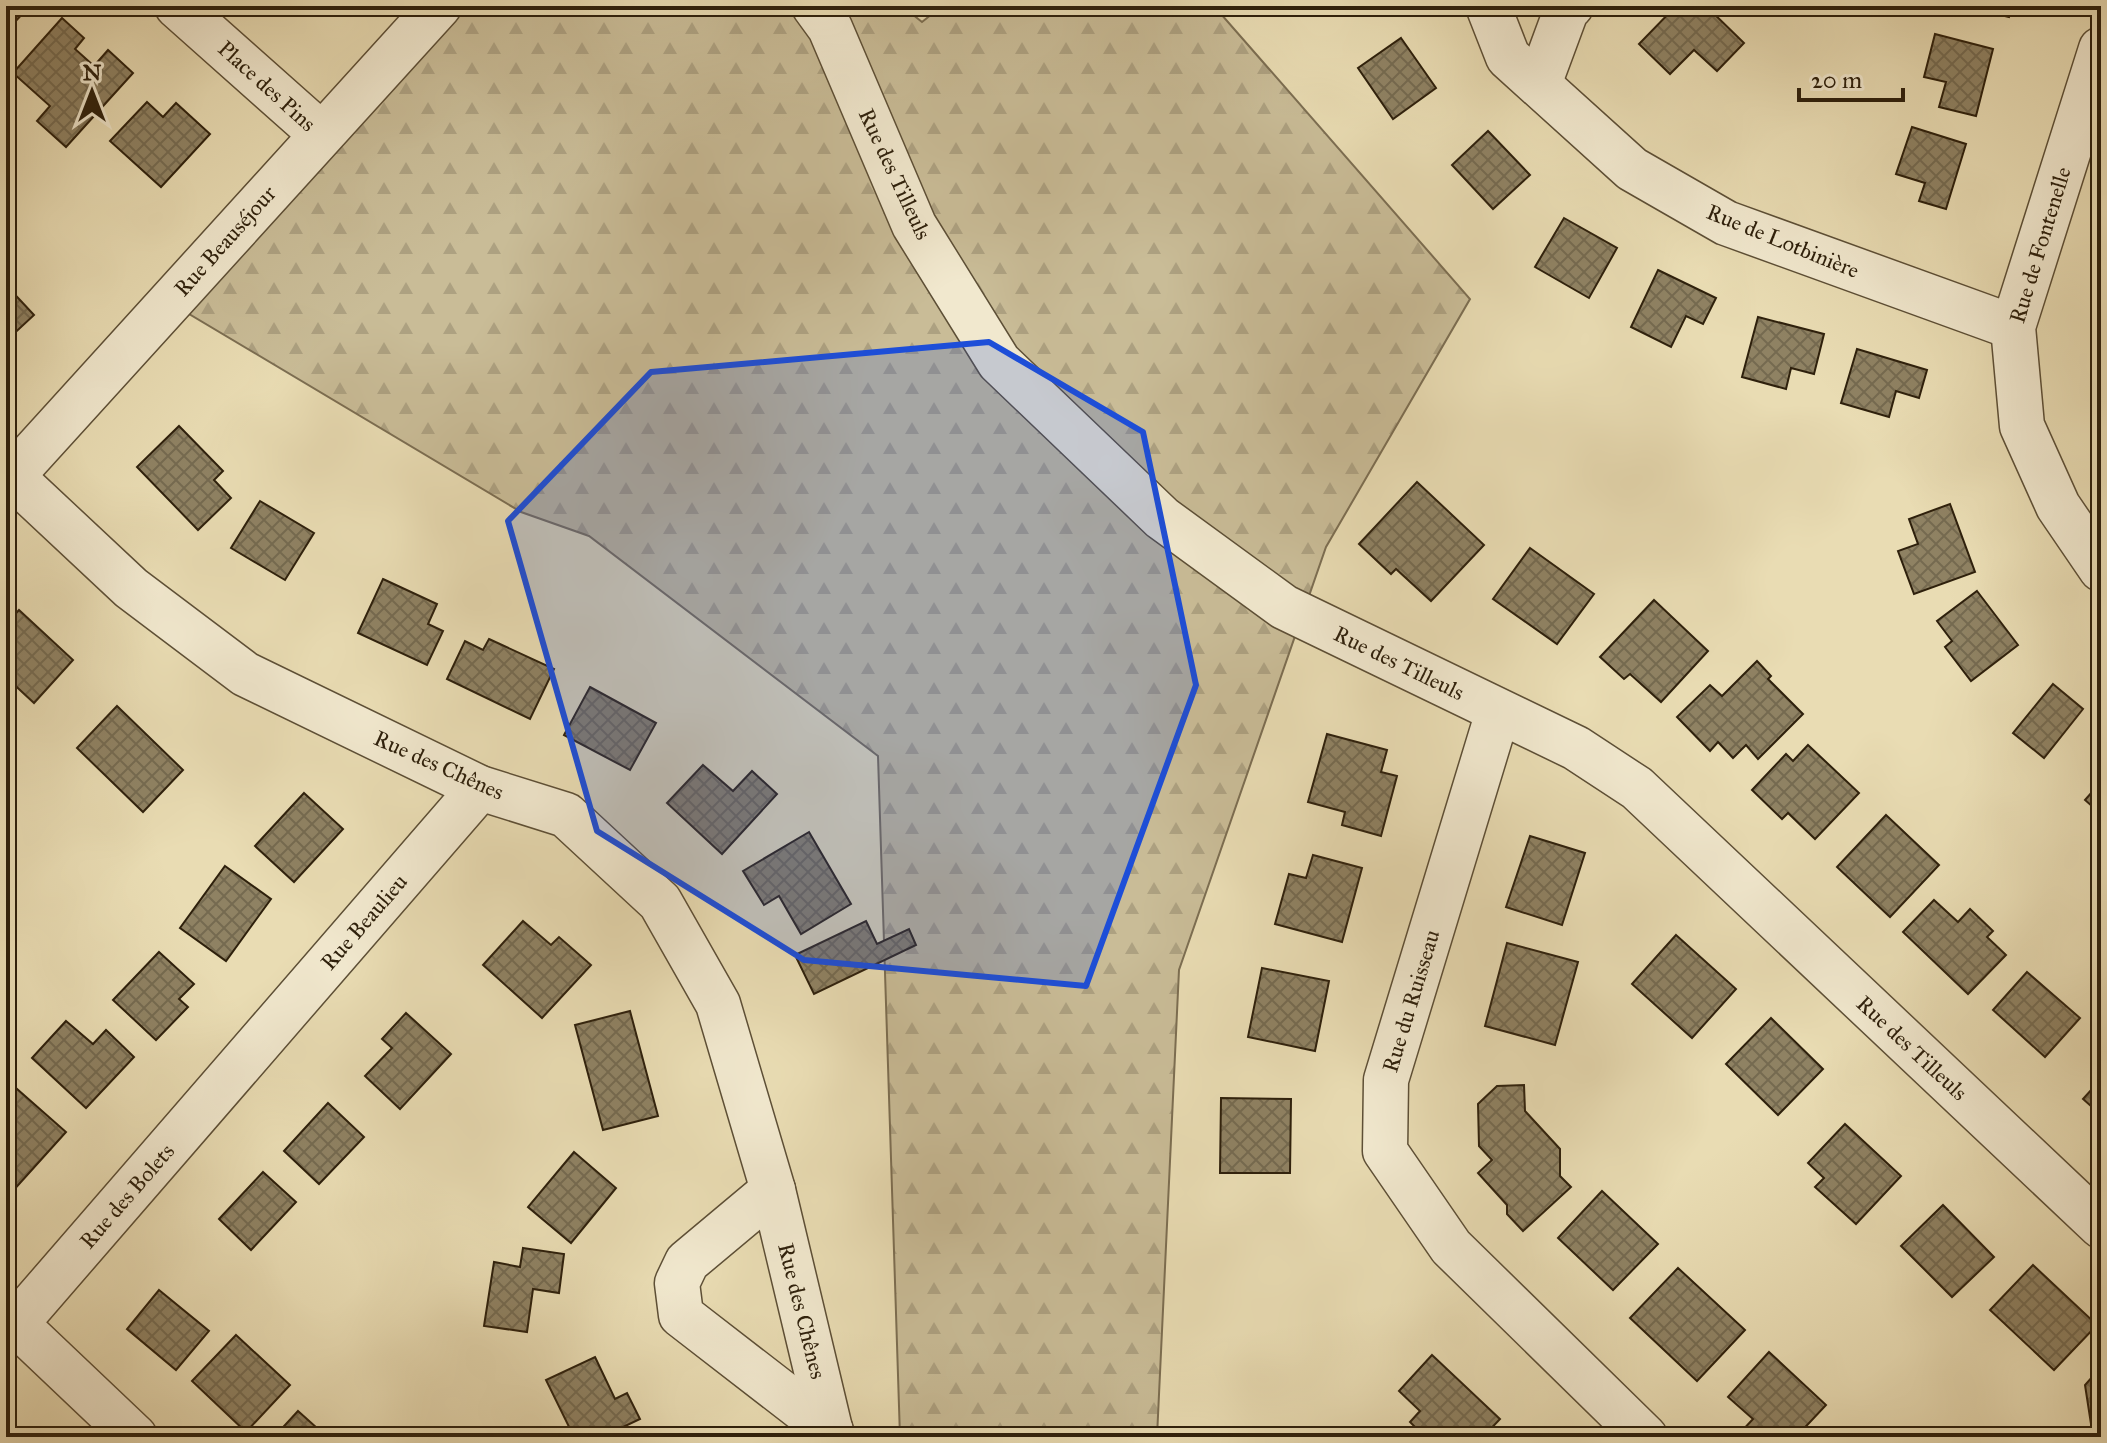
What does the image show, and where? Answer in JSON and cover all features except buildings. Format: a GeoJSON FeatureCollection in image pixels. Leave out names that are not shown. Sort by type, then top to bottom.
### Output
{"type":"FeatureCollection","features":[{"type":"Feature","properties":{"kind":"street","name":"Place des Pins"},"geometry":{"type":"LineString","coordinates":[[177,6],[321,134]]}},
{"type":"Feature","properties":{"kind":"street","name":"Rue Beauséjour"},"geometry":{"type":"LineString","coordinates":[[9,474],[439,6]]}},
{"type":"Feature","properties":{"kind":"street","name":"Rue des Tilleuls"},"geometry":{"type":"LineString","coordinates":[[814,6],[830,28],[914,225],[999,362],[1162,518],[1284,607],[1576,748],[1637,788],[2101,1226]]}},
{"type":"Feature","properties":{"kind":"street","name":"Rue de Lotbinière"},"geometry":{"type":"LineString","coordinates":[[1488,6],[1508,57],[1632,169],[1726,223],[2013,327]]}},
{"type":"Feature","properties":{"kind":"street"},"geometry":{"type":"LineString","coordinates":[[1539,84],[1566,11],[1571,6]]}},
{"type":"Feature","properties":{"kind":"street","name":"Rue de Fontenelle"},"geometry":{"type":"LineString","coordinates":[[2101,49],[2013,327],[2022,426],[2058,506],[2101,569]]}},
{"type":"Feature","properties":{"kind":"street","name":"Rue des Chênes"},"geometry":{"type":"LineString","coordinates":[[9,474],[131,588],[245,674],[480,788],[566,815],[660,902],[718,1004],[773,1190],[831,1434]]}},
{"type":"Feature","properties":{"kind":"street","name":"Rue du Ruisseau"},"geometry":{"type":"LineString","coordinates":[[1498,712],[1386,1080],[1385,1151],[1451,1247],[1645,1437]]}},
{"type":"Feature","properties":{"kind":"street","name":"Rue Beaulieu"},"geometry":{"type":"LineString","coordinates":[[248,1056],[480,788]]}},
{"type":"Feature","properties":{"kind":"street","name":"Rue des Bolets"},"geometry":{"type":"LineString","coordinates":[[11,1330],[248,1056]]}},
{"type":"Feature","properties":{"kind":"street","name":"Rue des Chênes"},"geometry":{"type":"LineString","coordinates":[[773,1190],[687,1262],[677,1283],[681,1315],[831,1434]]}},
{"type":"Feature","properties":{"kind":"street"},"geometry":{"type":"LineString","coordinates":[[11,1330],[135,1437]]}},
{"type":"Feature","properties":{"kind":"highlighted area"},"geometry":{"type":"Polygon","coordinates":[[[989,342],[1143,432],[1196,685],[1086,986],[804,960],[597,831],[508,521],[651,372],[989,342]]]}},
{"type":"Feature","properties":{"kind":"green space"},"geometry":{"type":"Polygon","coordinates":[[[440,6],[902,6],[922,22],[942,6],[1214,6],[1470,299],[1326,547],[1179,970],[1157,1437],[900,1437],[878,756],[589,536],[521,512],[169,302],[440,6]]]}}]}
